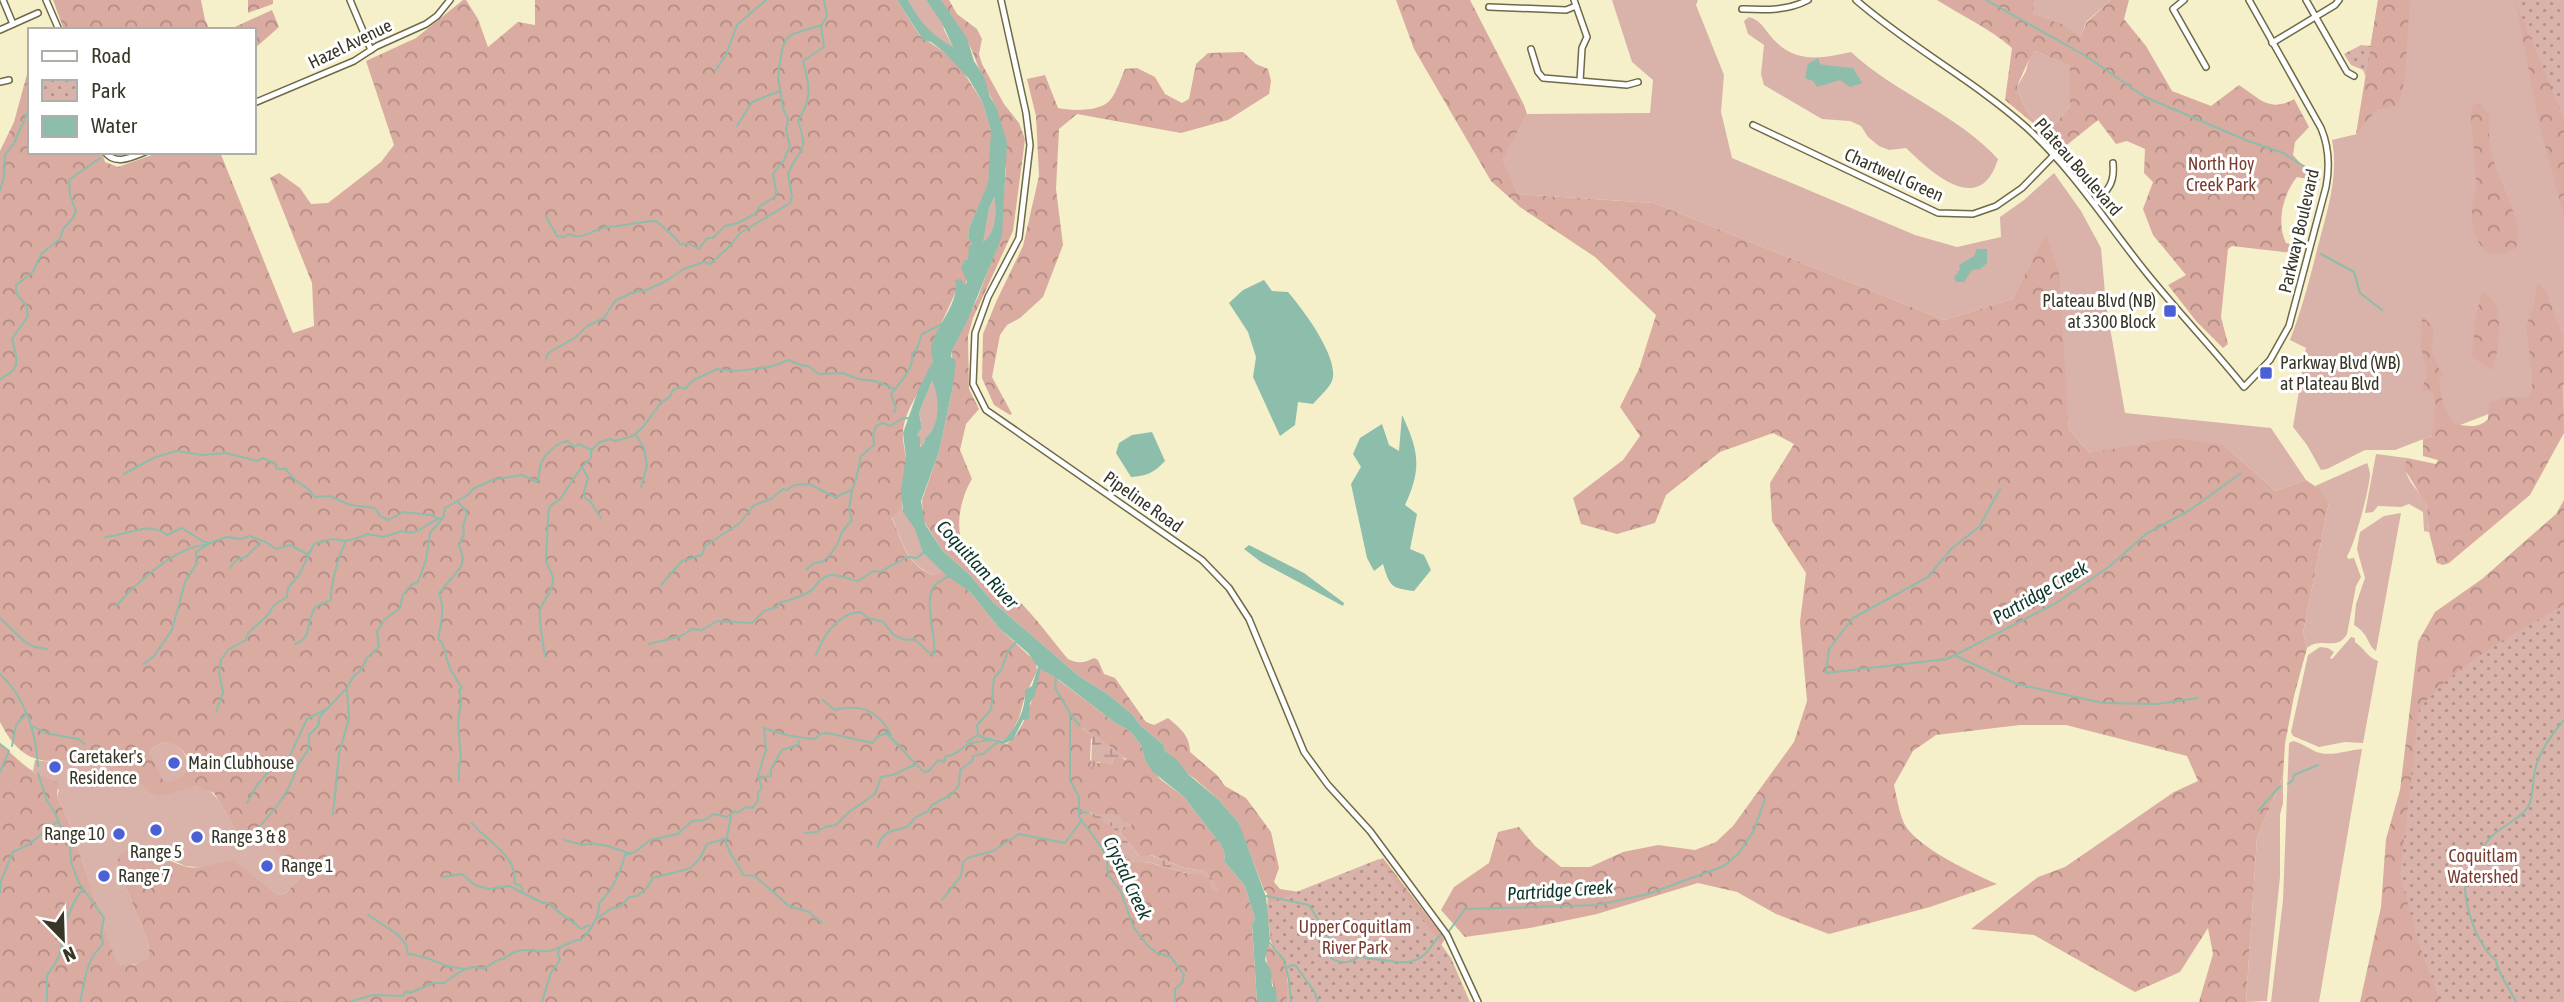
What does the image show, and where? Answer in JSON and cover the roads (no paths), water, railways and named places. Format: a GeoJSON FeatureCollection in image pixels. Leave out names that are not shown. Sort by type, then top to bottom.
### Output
{"type":"FeatureCollection","features":[{"type":"Feature","properties":{"kind":"street"},"geometry":{"type":"LineString","coordinates":[[3,0],[13,24]]}},
{"type":"Feature","properties":{"kind":"street"},"geometry":{"type":"LineString","coordinates":[[47,0],[58,28]]}},
{"type":"Feature","properties":{"kind":"street"},"geometry":{"type":"LineString","coordinates":[[350,0],[371,50]]}},
{"type":"Feature","properties":{"kind":"street","name":"Hazel Avenue"},"geometry":{"type":"LineString","coordinates":[[256,102],[354,61],[426,24],[437,16],[450,0]]}},
{"type":"Feature","properties":{"kind":"street","name":"Pipeline Road"},"geometry":{"type":"LineString","coordinates":[[1001,0],[1026,113],[1029,160],[1018,238],[988,297],[975,333],[973,384],[986,410],[1202,559],[1229,588],[1249,619],[1304,752],[1328,785],[1370,831],[1447,935],[1478,1002]]}},
{"type":"Feature","properties":{"kind":"street"},"geometry":{"type":"LineString","coordinates":[[1742,9],[1789,8],[1808,0]]}},
{"type":"Feature","properties":{"kind":"street","name":"Plateau Boulevard"},"geometry":{"type":"LineString","coordinates":[[1857,0],[1900,35],[1974,86],[2026,128],[2054,155],[2178,312],[2244,387]]}},
{"type":"Feature","properties":{"kind":"street"},"geometry":{"type":"LineString","coordinates":[[2184,0],[2173,9],[2206,67]]}},
{"type":"Feature","properties":{"kind":"street","name":"Parkway Boulevard"},"geometry":{"type":"LineString","coordinates":[[2244,387],[2270,360],[2289,326],[2328,178],[2328,152],[2323,133],[2249,0]]}},
{"type":"Feature","properties":{"kind":"street"},"geometry":{"type":"LineString","coordinates":[[2306,0],[2347,72],[2354,76]]}},
{"type":"Feature","properties":{"kind":"street"},"geometry":{"type":"LineString","coordinates":[[2272,43],[2339,0]]}},
{"type":"Feature","properties":{"kind":"street"},"geometry":{"type":"LineString","coordinates":[[1489,7],[1566,10],[1575,3],[1587,37],[1582,48],[1580,81]]}},
{"type":"Feature","properties":{"kind":"street"},"geometry":{"type":"LineString","coordinates":[[0,30],[38,13]]}},
{"type":"Feature","properties":{"kind":"street"},"geometry":{"type":"LineString","coordinates":[[1531,49],[1538,72],[1543,78],[1627,85],[1638,82]]}},
{"type":"Feature","properties":{"kind":"street"},"geometry":{"type":"LineString","coordinates":[[0,82],[9,80]]}},
{"type":"Feature","properties":{"kind":"street","name":"Chartwell Green"},"geometry":{"type":"LineString","coordinates":[[1754,125],[1938,213],[1973,214],[1996,206],[2022,188],[2054,155]]}},
{"type":"Feature","properties":{"kind":"street"},"geometry":{"type":"LineString","coordinates":[[107,154],[115,160],[138,154]]}},
{"type":"Feature","properties":{"kind":"street"},"geometry":{"type":"LineString","coordinates":[[2095,204],[2115,176],[2113,163]]}},
{"type":"Feature","properties":{"kind":"water"},"geometry":{"type":"Polygon","coordinates":[[[897,0],[908,0],[927,27],[953,47],[942,23],[926,0],[941,0],[967,38],[974,61],[996,106],[1007,143],[1002,236],[952,351],[951,357],[956,360],[953,386],[939,452],[921,501],[925,524],[943,551],[969,574],[993,602],[1079,676],[1109,695],[1133,715],[1140,725],[1164,745],[1165,751],[1218,799],[1238,822],[1266,897],[1270,939],[1265,960],[1271,971],[1272,986],[1276,988],[1277,1002],[1257,1002],[1252,924],[1255,919],[1245,886],[1224,861],[1221,845],[1184,797],[1153,772],[1145,760],[1141,745],[1130,731],[1041,669],[1030,703],[1029,719],[1023,720],[1013,740],[1003,744],[996,741],[979,742],[987,737],[1003,741],[1008,736],[1020,717],[1025,690],[1032,686],[1038,667],[1028,653],[999,628],[971,593],[923,553],[915,529],[903,512],[901,490],[906,458],[903,433],[919,388],[933,361],[933,342],[953,301],[955,280],[961,279],[965,285],[967,282],[961,267],[965,260],[968,260],[969,246],[972,244],[968,238],[969,228],[988,183],[991,131],[982,101],[969,79],[944,52],[931,42],[923,40],[897,0]],[[994,197],[989,208],[983,242],[991,233],[994,222],[994,197]],[[932,381],[919,413],[922,428],[917,435],[920,438],[920,447],[936,419],[938,403],[932,381]]]}},
{"type":"Feature","properties":{"kind":"water"},"geometry":{"type":"Polygon","coordinates":[[[1818,58],[1820,64],[1853,68],[1862,83],[1850,87],[1840,80],[1817,87],[1813,81],[1805,78],[1808,64],[1818,58]]]}},
{"type":"Feature","properties":{"kind":"water"},"geometry":{"type":"Polygon","coordinates":[[[1977,249],[1987,249],[1987,263],[1980,269],[1972,270],[1964,282],[1956,282],[1954,278],[1960,269],[1959,265],[1974,256],[1977,249]]]}},
{"type":"Feature","properties":{"kind":"water"},"geometry":{"type":"Polygon","coordinates":[[[1264,280],[1272,291],[1288,292],[1302,310],[1326,349],[1333,374],[1329,386],[1313,404],[1298,402],[1295,425],[1280,436],[1253,377],[1256,357],[1248,332],[1229,303],[1243,290],[1264,280]]]}},
{"type":"Feature","properties":{"kind":"water"},"geometry":{"type":"Polygon","coordinates":[[[1402,415],[1412,439],[1416,460],[1414,480],[1405,505],[1417,514],[1410,549],[1424,555],[1431,570],[1414,591],[1392,585],[1383,564],[1374,571],[1367,558],[1351,484],[1361,467],[1353,454],[1360,438],[1382,424],[1389,445],[1399,451],[1402,415]]]}},
{"type":"Feature","properties":{"kind":"water"},"geometry":{"type":"Polygon","coordinates":[[[1152,432],[1165,461],[1150,473],[1131,477],[1116,453],[1119,443],[1132,435],[1152,432]]]}},
{"type":"Feature","properties":{"kind":"water"},"geometry":{"type":"Polygon","coordinates":[[[1249,545],[1304,573],[1344,603],[1343,606],[1261,562],[1244,549],[1249,545]]]}},
{"type":"Feature","properties":{"kind":"waterway"},"geometry":{"type":"LineString","coordinates":[[715,71],[726,55],[737,25],[766,0]]}},
{"type":"Feature","properties":{"kind":"waterway"},"geometry":{"type":"LineString","coordinates":[[546,359],[548,353],[576,337],[587,326],[604,318],[615,301],[664,282],[684,269],[704,262],[710,264],[740,233],[790,203],[792,196],[788,173],[802,148],[803,138],[798,121],[808,99],[803,61],[824,47],[821,26],[827,16],[824,0]]}},
{"type":"Feature","properties":{"kind":"waterway"},"geometry":{"type":"LineString","coordinates":[[1986,0],[2086,56],[2145,97],[2283,153],[2308,169]]}},
{"type":"Feature","properties":{"kind":"waterway"},"geometry":{"type":"LineString","coordinates":[[546,217],[557,236],[564,237],[568,234],[579,236],[602,228],[656,221],[680,244],[690,244],[699,249],[707,238],[713,238],[725,226],[755,214],[760,206],[775,197],[773,174],[784,160],[790,146],[786,130],[788,119],[783,108],[778,77],[782,49],[787,38],[793,34],[821,25]]}},
{"type":"Feature","properties":{"kind":"waterway"},"geometry":{"type":"LineString","coordinates":[[737,126],[752,102],[780,91]]}},
{"type":"Feature","properties":{"kind":"waterway"},"geometry":{"type":"LineString","coordinates":[[0,190],[4,177],[5,155],[14,143],[28,112]]}},
{"type":"Feature","properties":{"kind":"waterway"},"geometry":{"type":"LineString","coordinates":[[0,380],[16,366],[12,339],[28,316],[26,305],[16,293],[16,285],[32,273],[42,253],[60,239],[63,229],[73,218],[76,211],[70,195],[69,180],[100,158]]}},
{"type":"Feature","properties":{"kind":"waterway"},"geometry":{"type":"LineString","coordinates":[[2321,254],[2354,272],[2360,293],[2382,310]]}},
{"type":"Feature","properties":{"kind":"waterway"},"geometry":{"type":"LineString","coordinates":[[894,412],[896,408],[891,394],[908,371],[912,354],[917,349],[922,334],[944,323]]}},
{"type":"Feature","properties":{"kind":"waterway"},"geometry":{"type":"LineString","coordinates":[[545,656],[540,612],[553,581],[546,561],[549,509],[560,499],[591,458],[591,450],[600,442],[633,436],[644,426],[661,402],[669,398],[673,390],[680,387],[685,389],[692,381],[717,369],[736,371],[770,367],[789,360],[808,366],[819,374],[843,373],[895,389]]}},
{"type":"Feature","properties":{"kind":"waterway"},"geometry":{"type":"LineString","coordinates":[[856,480],[861,456],[874,445],[876,426],[883,423],[890,426],[908,418]]}},
{"type":"Feature","properties":{"kind":"waterway"},"geometry":{"type":"LineString","coordinates":[[636,435],[644,448],[647,466],[641,487]]}},
{"type":"Feature","properties":{"kind":"waterway"},"geometry":{"type":"LineString","coordinates":[[249,837],[271,814],[288,789],[307,751],[309,735],[318,726],[320,716],[347,688],[367,658],[379,647],[377,632],[384,620],[400,608],[403,595],[411,585],[418,582],[426,560],[430,533],[443,518],[445,508],[492,480],[522,475],[537,482],[541,464],[546,456],[564,442],[568,441],[574,447],[579,444],[592,450]]}},
{"type":"Feature","properties":{"kind":"waterway"},"geometry":{"type":"LineString","coordinates":[[124,474],[153,458],[176,451],[203,455],[226,453],[257,461],[263,458],[275,464],[277,469],[286,469],[315,497],[329,496],[350,505],[375,508],[380,516],[389,520],[403,512],[431,515],[440,519]]}},
{"type":"Feature","properties":{"kind":"waterway"},"geometry":{"type":"LineString","coordinates":[[582,467],[588,478],[585,498],[601,518]]}},
{"type":"Feature","properties":{"kind":"waterway","name":"Partridge Creek"},"geometry":{"type":"LineString","coordinates":[[2000,489],[1979,527],[1951,549],[1928,577],[1853,618],[1829,649],[1826,673],[1947,659],[2056,603],[2110,566],[2146,534],[2190,510],[2241,473]]}},
{"type":"Feature","properties":{"kind":"waterway"},"geometry":{"type":"LineString","coordinates":[[661,585],[682,561],[702,555],[705,546],[740,523],[754,505],[771,499],[783,489],[809,484],[835,497],[852,490],[855,482]]}},
{"type":"Feature","properties":{"kind":"waterway"},"geometry":{"type":"LineString","coordinates":[[806,570],[829,556],[852,520],[849,509],[852,491]]}},
{"type":"Feature","properties":{"kind":"waterway"},"geometry":{"type":"LineString","coordinates":[[458,502],[467,512],[464,534],[459,545],[463,558],[461,567],[439,593],[442,610],[438,639],[442,642],[450,669],[462,688],[459,690],[459,781]]}},
{"type":"Feature","properties":{"kind":"waterway"},"geometry":{"type":"LineString","coordinates":[[295,644],[305,637],[316,607],[331,600],[336,570],[346,541],[366,534],[384,537],[402,531],[412,532],[438,519]]}},
{"type":"Feature","properties":{"kind":"waterway"},"geometry":{"type":"LineString","coordinates":[[105,537],[145,529],[167,535],[182,528],[210,543]]}},
{"type":"Feature","properties":{"kind":"waterway"},"geometry":{"type":"LineString","coordinates":[[144,664],[154,656],[172,630],[185,582],[197,563],[196,552],[227,537],[240,539],[250,536],[276,549],[290,545],[307,554],[311,550]]}},
{"type":"Feature","properties":{"kind":"waterway"},"geometry":{"type":"LineString","coordinates":[[216,712],[223,693],[219,672],[221,660],[228,650],[246,640],[248,633],[268,615],[274,605],[287,597],[288,588],[299,575],[314,544],[332,539],[346,541]]}},
{"type":"Feature","properties":{"kind":"waterway"},"geometry":{"type":"LineString","coordinates":[[230,568],[236,560],[246,557],[260,543]]}},
{"type":"Feature","properties":{"kind":"waterway"},"geometry":{"type":"LineString","coordinates":[[117,605],[146,576],[171,558],[183,551],[207,545]]}},
{"type":"Feature","properties":{"kind":"waterway"},"geometry":{"type":"LineString","coordinates":[[649,644],[681,636],[692,629],[702,630],[717,621],[752,623],[764,611],[811,590],[825,577],[834,575],[858,581],[873,571],[880,572],[907,557],[917,558],[923,553]]}},
{"type":"Feature","properties":{"kind":"waterway"},"geometry":{"type":"LineString","coordinates":[[816,655],[832,626],[845,616],[861,612],[868,618],[883,622],[894,635],[905,640],[915,639],[928,652],[934,654],[931,593],[934,586],[948,576]]}},
{"type":"Feature","properties":{"kind":"waterway"},"geometry":{"type":"LineString","coordinates":[[0,618],[24,641],[34,647],[47,649]]}},
{"type":"Feature","properties":{"kind":"waterway"},"geometry":{"type":"LineString","coordinates":[[978,735],[977,725],[991,710],[994,678],[1001,670],[1008,651],[1016,642]]}},
{"type":"Feature","properties":{"kind":"waterway"},"geometry":{"type":"LineString","coordinates":[[1956,656],[2017,684],[2103,703],[2157,704],[2198,698]]}},
{"type":"Feature","properties":{"kind":"waterway"},"geometry":{"type":"LineString","coordinates":[[0,674],[16,693],[28,716],[38,766]]}},
{"type":"Feature","properties":{"kind":"waterway","name":"Crystal Creek"},"geometry":{"type":"LineString","coordinates":[[1056,677],[1055,688],[1070,713],[1070,780],[1079,797],[1079,817],[1102,848],[1107,860],[1108,875],[1120,890],[1134,928],[1148,946],[1157,953],[1171,957],[1184,975],[1182,983],[1175,989],[1175,1002]]}},
{"type":"Feature","properties":{"kind":"waterway"},"geometry":{"type":"LineString","coordinates":[[333,815],[339,754],[349,718],[347,690]]}},
{"type":"Feature","properties":{"kind":"waterway"},"geometry":{"type":"LineString","coordinates":[[823,700],[835,710],[853,708],[868,711],[881,720],[891,735]]}},
{"type":"Feature","properties":{"kind":"waterway"},"geometry":{"type":"LineString","coordinates":[[247,803],[269,771],[288,760],[307,719],[328,708]]}},
{"type":"Feature","properties":{"kind":"waterway"},"geometry":{"type":"LineString","coordinates":[[1070,714],[1080,726]]}},
{"type":"Feature","properties":{"kind":"waterway"},"geometry":{"type":"LineString","coordinates":[[12,746],[16,725],[25,715]]}},
{"type":"Feature","properties":{"kind":"waterway"},"geometry":{"type":"LineString","coordinates":[[2516,1002],[2496,960],[2474,928],[2465,889],[2468,877],[2487,841],[2528,807],[2540,757],[2564,720]]}},
{"type":"Feature","properties":{"kind":"waterway"},"geometry":{"type":"LineString","coordinates":[[33,726],[45,733],[78,739],[85,744]]}},
{"type":"Feature","properties":{"kind":"waterway"},"geometry":{"type":"LineString","coordinates":[[542,1002],[551,973],[560,960],[560,947],[581,940],[588,933],[596,918],[599,903],[615,881],[625,855],[635,852],[650,840],[678,834],[692,821],[704,820],[714,814],[727,817],[746,807],[752,808],[758,801],[758,793],[762,788],[758,776],[766,749],[764,728],[815,739],[820,734],[827,733],[873,743],[877,737],[886,733],[924,772],[929,771],[938,760],[944,762],[946,756],[979,742]]}},
{"type":"Feature","properties":{"kind":"waterway"},"geometry":{"type":"LineString","coordinates":[[967,742],[978,735],[984,738]]}},
{"type":"Feature","properties":{"kind":"waterway"},"geometry":{"type":"LineString","coordinates":[[759,778],[771,776],[771,769],[782,750],[798,745],[799,741]]}},
{"type":"Feature","properties":{"kind":"waterway"},"geometry":{"type":"LineString","coordinates":[[878,847],[880,840],[888,832],[907,827],[932,805],[952,794],[959,785],[960,770],[972,761],[973,756],[983,754],[999,741]]}},
{"type":"Feature","properties":{"kind":"waterway"},"geometry":{"type":"LineString","coordinates":[[0,744],[9,751],[0,772]]}},
{"type":"Feature","properties":{"kind":"waterway"},"geometry":{"type":"LineString","coordinates":[[805,833],[836,825],[875,794],[881,777],[893,775],[914,765]]}},
{"type":"Feature","properties":{"kind":"waterway"},"geometry":{"type":"LineString","coordinates":[[2288,784],[2294,775],[2318,765]]}},
{"type":"Feature","properties":{"kind":"waterway"},"geometry":{"type":"LineString","coordinates":[[38,773],[47,801],[60,825],[69,835],[71,862],[79,883],[104,918],[101,933],[103,944],[89,963],[80,1002]]}},
{"type":"Feature","properties":{"kind":"waterway"},"geometry":{"type":"LineString","coordinates":[[2258,811],[2280,786]]}},
{"type":"Feature","properties":{"kind":"waterway","name":"Partridge Creek"},"geometry":{"type":"LineString","coordinates":[[1449,931],[1465,909],[1598,905],[1648,894],[1724,866],[1739,853],[1754,830],[1765,799]]}},
{"type":"Feature","properties":{"kind":"waterway"},"geometry":{"type":"LineString","coordinates":[[1079,811],[1088,813]]}},
{"type":"Feature","properties":{"kind":"waterway"},"geometry":{"type":"LineString","coordinates":[[596,919],[612,908],[620,907],[629,897],[637,896],[653,878],[691,868],[707,844],[727,838],[731,816]]}},
{"type":"Feature","properties":{"kind":"waterway"},"geometry":{"type":"LineString","coordinates":[[0,893],[1,881],[13,852],[28,845],[58,821]]}},
{"type":"Feature","properties":{"kind":"waterway"},"geometry":{"type":"LineString","coordinates":[[942,900],[961,876],[963,863],[967,858],[993,851],[1019,834],[1065,843],[1081,821]]}},
{"type":"Feature","properties":{"kind":"waterway"},"geometry":{"type":"LineString","coordinates":[[472,823],[507,857],[512,865],[514,883],[521,886],[523,892]]}},
{"type":"Feature","properties":{"kind":"waterway"},"geometry":{"type":"LineString","coordinates":[[725,839],[743,875],[755,876],[789,906],[809,912],[822,923]]}},
{"type":"Feature","properties":{"kind":"waterway"},"geometry":{"type":"LineString","coordinates":[[564,840],[584,845],[591,843],[608,846],[628,853]]}},
{"type":"Feature","properties":{"kind":"waterway"},"geometry":{"type":"LineString","coordinates":[[443,877],[462,874],[475,885],[488,889],[509,886],[543,903],[549,903],[581,929],[589,925]]}},
{"type":"Feature","properties":{"kind":"waterway"},"geometry":{"type":"LineString","coordinates":[[47,1002],[47,975],[59,956],[60,934],[82,890]]}},
{"type":"Feature","properties":{"kind":"waterway","name":"Partridge Creek"},"geometry":{"type":"LineString","coordinates":[[1266,896],[1309,905],[1331,944],[1331,958],[1339,962],[1350,961],[1361,955],[1368,959],[1414,961],[1424,955],[1442,934]]}},
{"type":"Feature","properties":{"kind":"waterway"},"geometry":{"type":"LineString","coordinates":[[368,915],[397,934],[406,944],[408,954],[464,969]]}},
{"type":"Feature","properties":{"kind":"waterway"},"geometry":{"type":"LineString","coordinates":[[1268,941],[1284,960],[1291,1002]]}},
{"type":"Feature","properties":{"kind":"waterway"},"geometry":{"type":"LineString","coordinates":[[349,1002],[373,995],[403,996],[406,991],[410,993],[433,983],[444,983],[469,968],[487,967],[518,951],[546,951],[560,947]]}},
{"type":"Feature","properties":{"kind":"waterway"},"geometry":{"type":"LineString","coordinates":[[1286,968],[1296,966],[1314,991],[1318,1002]]}},
{"type":"Feature","properties":{"kind":"waterway"},"geometry":{"type":"LineString","coordinates":[[283,1002],[296,1002]]}},
{"type":"Feature","properties":{"kind":"place","name":"Plateau Blvd (NB) at 3300 Block"},"geometry":{"type":"Point","coordinates":[2170,311]}},
{"type":"Feature","properties":{"kind":"place","name":"Parkway Blvd (WB) at Plateau Blvd"},"geometry":{"type":"Point","coordinates":[2266,373]}},
{"type":"Feature","properties":{"kind":"place","name":"Main Clubhouse"},"geometry":{"type":"Point","coordinates":[174,763]}},
{"type":"Feature","properties":{"kind":"place","name":"Caretaker's Residence"},"geometry":{"type":"Point","coordinates":[55,767]}},
{"type":"Feature","properties":{"kind":"place","name":"Range 5"},"geometry":{"type":"Point","coordinates":[156,830]}},
{"type":"Feature","properties":{"kind":"place","name":"Range 10"},"geometry":{"type":"Point","coordinates":[119,834]}},
{"type":"Feature","properties":{"kind":"place","name":"Range 3 & 8"},"geometry":{"type":"Point","coordinates":[197,837]}},
{"type":"Feature","properties":{"kind":"place","name":"Range 1"},"geometry":{"type":"Point","coordinates":[267,866]}},
{"type":"Feature","properties":{"kind":"place","name":"Range 7"},"geometry":{"type":"Point","coordinates":[104,876]}},
{"type":"Feature","properties":{"kind":"park label","name":"North Hoy Creek Park"},"geometry":{"type":"Point","coordinates":[2221,174]}},
{"type":"Feature","properties":{"kind":"park label","name":"Coquitlam Watershed"},"geometry":{"type":"Point","coordinates":[2483,866]}},
{"type":"Feature","properties":{"kind":"park label","name":"Upper Coquitlam River Park"},"geometry":{"type":"Point","coordinates":[1355,937]}},
{"type":"Feature","properties":{"kind":"water label","name":"Coquitlam River"},"geometry":{"type":"Point","coordinates":[978,564]}}]}
